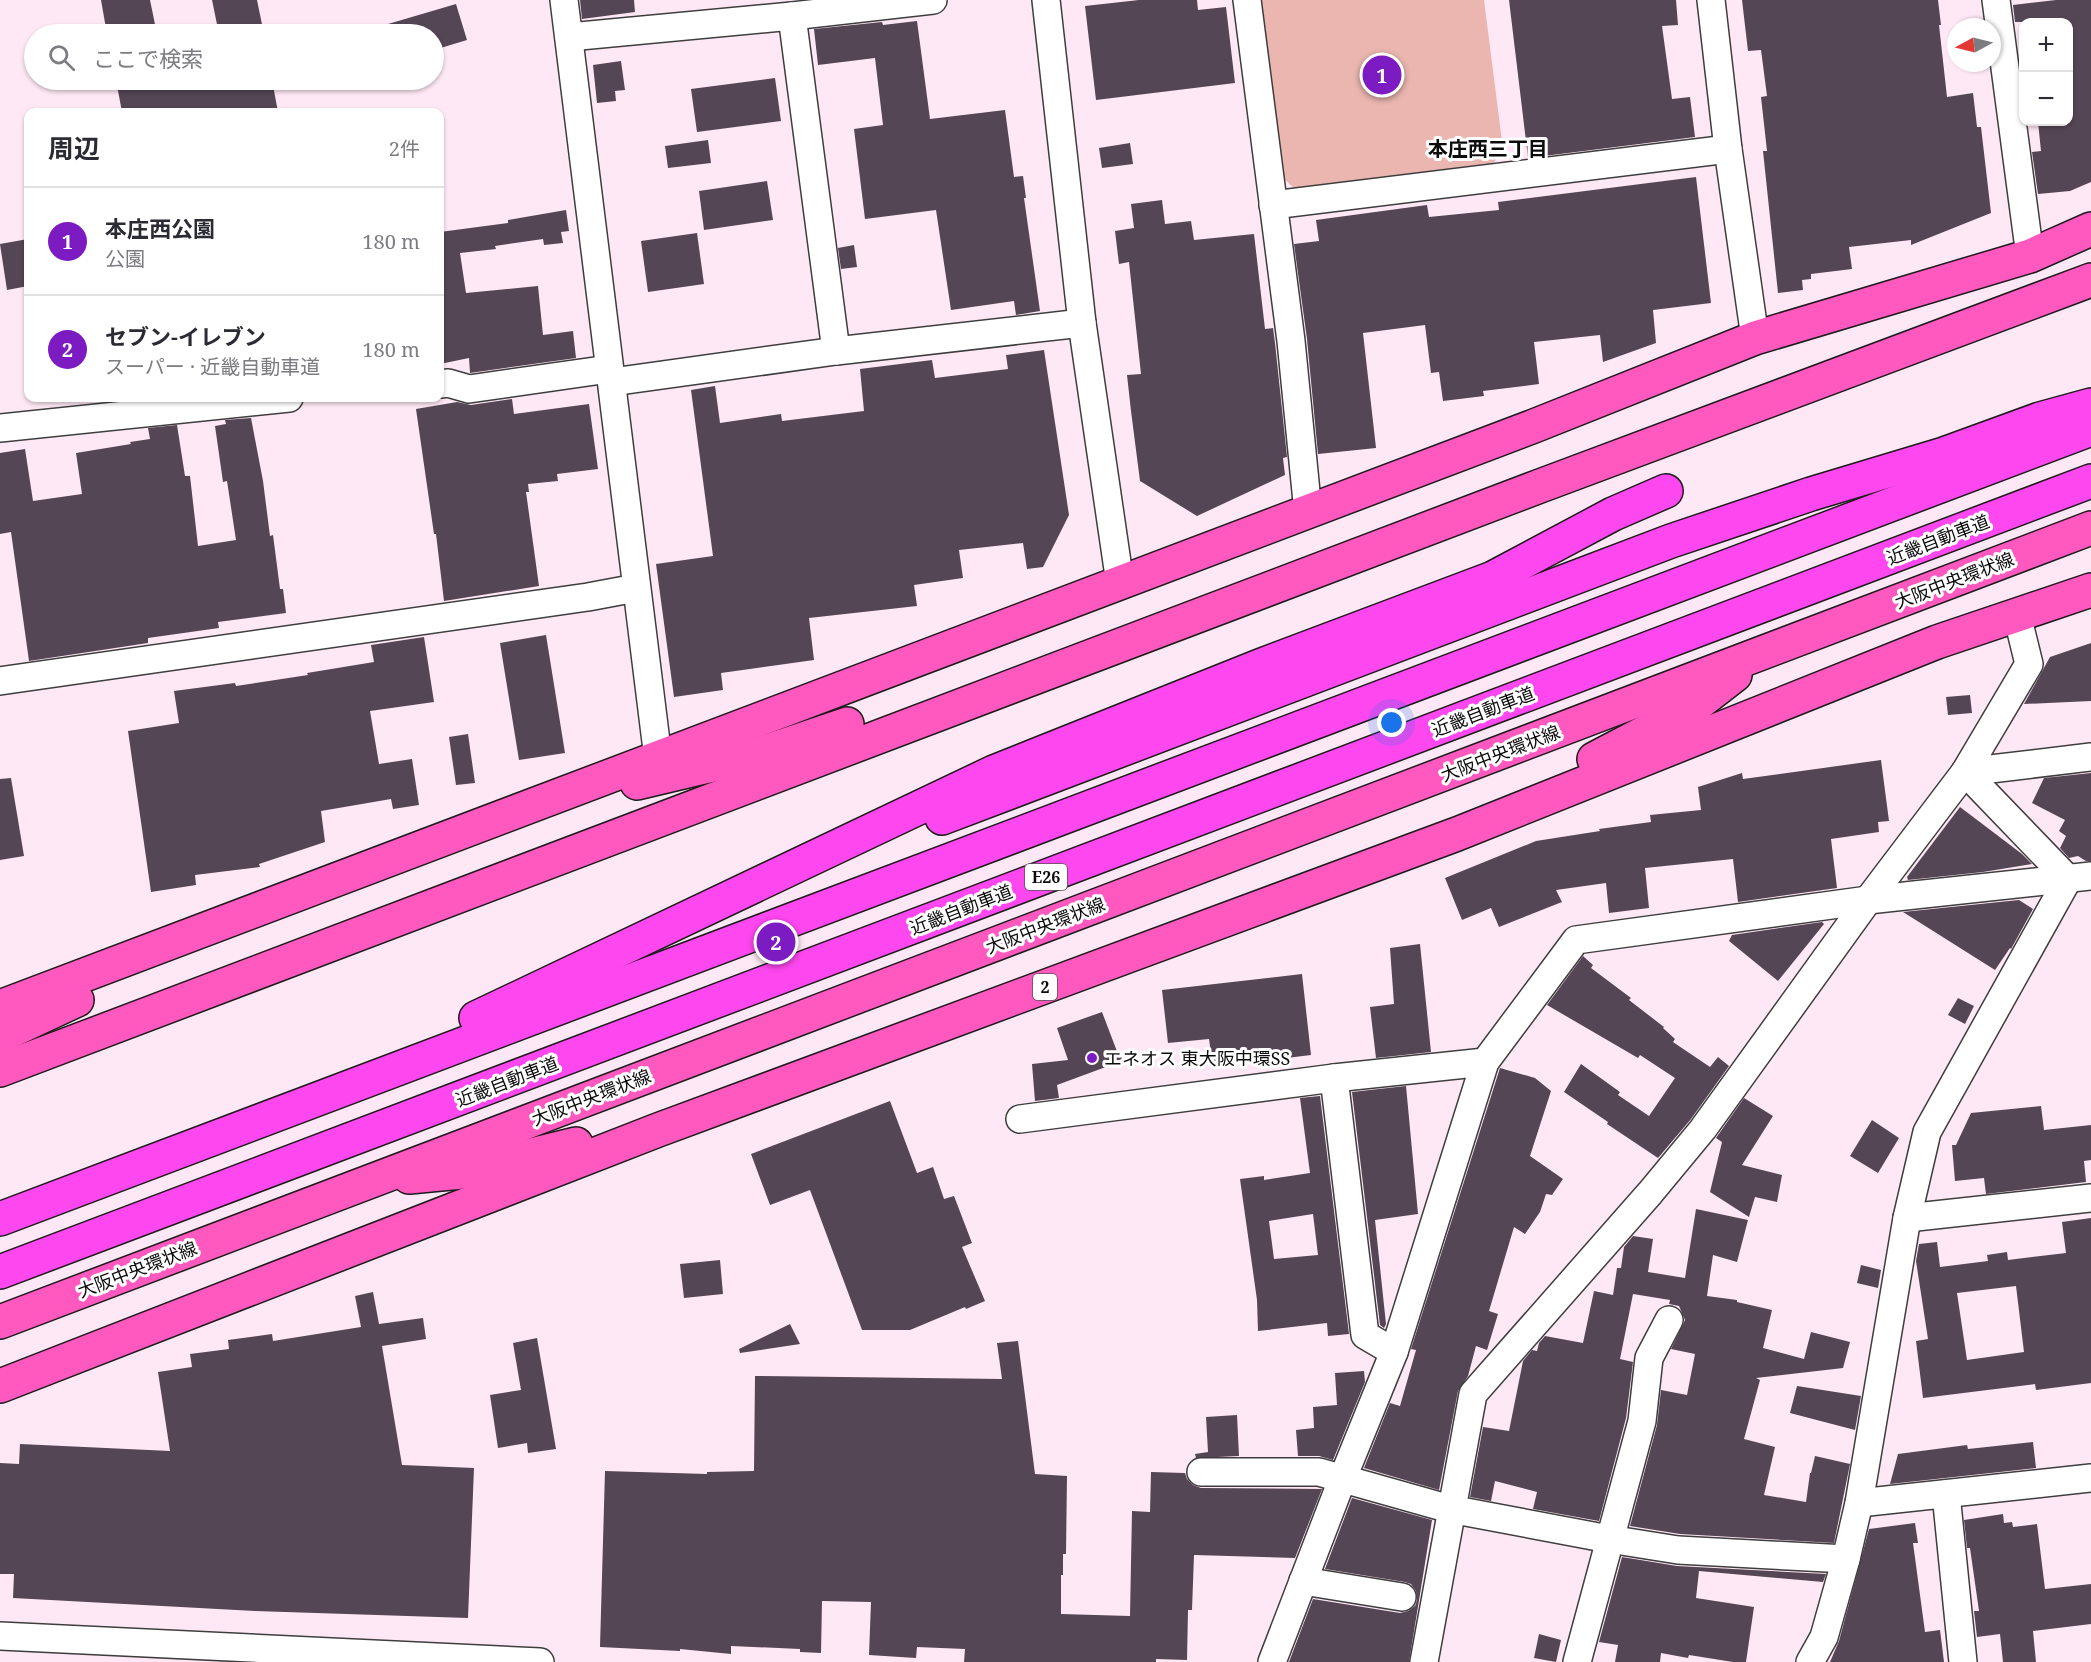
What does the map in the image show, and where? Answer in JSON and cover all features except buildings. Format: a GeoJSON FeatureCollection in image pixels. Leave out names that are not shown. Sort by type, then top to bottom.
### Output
{"type":"FeatureCollection","features":[{"type":"Feature","properties":{"kind":"highway"},"geometry":{"type":"LineString","coordinates":[[811,912],[812,898],[817,887],[839,859],[1671,541],[1944,454],[2040,419],[2091,405]]}},
{"type":"Feature","properties":{"kind":"highway"},"geometry":{"type":"LineString","coordinates":[[0,1219],[2091,429]]}},
{"type":"Feature","properties":{"kind":"highway","name":"近畿自動車道"},"geometry":{"type":"LineString","coordinates":[[0,1272],[2091,481]]}},
{"type":"Feature","properties":{"kind":"highway"},"geometry":{"type":"LineString","coordinates":[[226,1134],[599,961],[994,772],[1147,710],[1493,578],[1613,514],[1666,491]]}},
{"type":"Feature","properties":{"kind":"main road"},"geometry":{"type":"LineString","coordinates":[[0,1007],[1308,512],[1755,338],[2030,256],[2091,229]]}},
{"type":"Feature","properties":{"kind":"main road"},"geometry":{"type":"LineString","coordinates":[[0,1070],[1059,667],[2091,280]]}},
{"type":"Feature","properties":{"kind":"main road","name":"大阪中央環状線"},"geometry":{"type":"LineString","coordinates":[[0,1322],[2091,528]]}},
{"type":"Feature","properties":{"kind":"main road","name":"2"},"geometry":{"type":"LineString","coordinates":[[0,1386],[658,1130],[1457,834],[1937,642],[2091,590]]}},
{"type":"Feature","properties":{"kind":"main road"},"geometry":{"type":"LineString","coordinates":[[1457,834],[1695,706],[1762,654]]}},
{"type":"Feature","properties":{"kind":"main road"},"geometry":{"type":"LineString","coordinates":[[532,805],[672,776],[759,753],[807,739],[978,676],[997,672],[1059,667]]}},
{"type":"Feature","properties":{"kind":"main road"},"geometry":{"type":"LineString","coordinates":[[0,1036],[99,989],[229,936],[302,893]]}},
{"type":"Feature","properties":{"kind":"main road"},"geometry":{"type":"LineString","coordinates":[[368,1181],[462,1172],[566,1146],[658,1130]]}},
{"type":"Feature","properties":{"kind":"street"},"geometry":{"type":"LineString","coordinates":[[564,0],[658,758]]}},
{"type":"Feature","properties":{"kind":"street"},"geometry":{"type":"LineString","coordinates":[[569,38],[933,0]]}},
{"type":"Feature","properties":{"kind":"street"},"geometry":{"type":"LineString","coordinates":[[1046,0],[1082,323],[1120,583]]}},
{"type":"Feature","properties":{"kind":"street"},"geometry":{"type":"LineString","coordinates":[[1247,0],[1290,341],[1308,512]]}},
{"type":"Feature","properties":{"kind":"street"},"geometry":{"type":"LineString","coordinates":[[1712,0],[1728,149],[1755,338]]}},
{"type":"Feature","properties":{"kind":"street"},"geometry":{"type":"LineString","coordinates":[[1996,0],[2030,256]]}},
{"type":"Feature","properties":{"kind":"street"},"geometry":{"type":"LineString","coordinates":[[792,16],[836,351]]}},
{"type":"Feature","properties":{"kind":"street"},"geometry":{"type":"LineString","coordinates":[[1273,205],[1728,149]]}},
{"type":"Feature","properties":{"kind":"street"},"geometry":{"type":"LineString","coordinates":[[444,384],[469,389],[1082,323]]}},
{"type":"Feature","properties":{"kind":"street"},"geometry":{"type":"LineString","coordinates":[[0,428],[250,402]]}},
{"type":"Feature","properties":{"kind":"street"},"geometry":{"type":"LineString","coordinates":[[0,681],[588,597],[636,588]]}},
{"type":"Feature","properties":{"kind":"street"},"geometry":{"type":"LineString","coordinates":[[1424,1662],[1450,1509],[1473,1394],[1650,1193],[1703,1129],[1868,900],[1965,772],[2030,664],[2017,615]]}},
{"type":"Feature","properties":{"kind":"street"},"geometry":{"type":"LineString","coordinates":[[1965,772],[2091,757]]}},
{"type":"Feature","properties":{"kind":"street"},"geometry":{"type":"LineString","coordinates":[[1965,772],[2079,877]]}},
{"type":"Feature","properties":{"kind":"street"},"geometry":{"type":"LineString","coordinates":[[1272,1662],[1394,1352],[1485,1062],[1576,940],[1868,900],[2079,877]]}},
{"type":"Feature","properties":{"kind":"street"},"geometry":{"type":"LineString","coordinates":[[1810,1662],[1824,1636],[1846,1559],[1858,1503],[1907,1218],[1927,1132],[2079,877]]}},
{"type":"Feature","properties":{"kind":"street"},"geometry":{"type":"LineString","coordinates":[[1020,1119],[1334,1078],[1485,1062]]}},
{"type":"Feature","properties":{"kind":"street"},"geometry":{"type":"LineString","coordinates":[[1334,1078],[1365,1335],[1394,1352]]}},
{"type":"Feature","properties":{"kind":"street"},"geometry":{"type":"LineString","coordinates":[[1907,1218],[2091,1198]]}},
{"type":"Feature","properties":{"kind":"street"},"geometry":{"type":"LineString","coordinates":[[1577,1662],[1642,1421],[1649,1358],[1669,1320]]}},
{"type":"Feature","properties":{"kind":"street"},"geometry":{"type":"LineString","coordinates":[[1201,1472],[1319,1472],[1450,1509],[1609,1539],[1678,1550],[1846,1559]]}},
{"type":"Feature","properties":{"kind":"street"},"geometry":{"type":"LineString","coordinates":[[1858,1503],[2091,1478]]}},
{"type":"Feature","properties":{"kind":"street"},"geometry":{"type":"LineString","coordinates":[[1946,1494],[1963,1662]]}},
{"type":"Feature","properties":{"kind":"street"},"geometry":{"type":"LineString","coordinates":[[1303,1581],[1402,1597]]}},
{"type":"Feature","properties":{"kind":"street"},"geometry":{"type":"LineString","coordinates":[[0,1636],[540,1662]]}},
{"type":"Feature","properties":{"kind":"shaded area"},"geometry":{"type":"Polygon","coordinates":[[[1261,0],[1484,0],[1503,149],[1491,167],[1295,189],[1281,176],[1261,0]]]}},
{"type":"Feature","properties":{"kind":"place","name":"本庄西公園"},"geometry":{"type":"Point","coordinates":[1382,75]}},
{"type":"Feature","properties":{"kind":"place","name":"セブン-イレブン"},"geometry":{"type":"Point","coordinates":[776,942]}},
{"type":"Feature","properties":{"kind":"place","name":"エネオス 東大阪中環SS"},"geometry":{"type":"Point","coordinates":[1092,1058]}},
{"type":"Feature","properties":{"kind":"district","name":"本庄西三丁目"},"geometry":{"type":"Point","coordinates":[1488,148]}}]}
